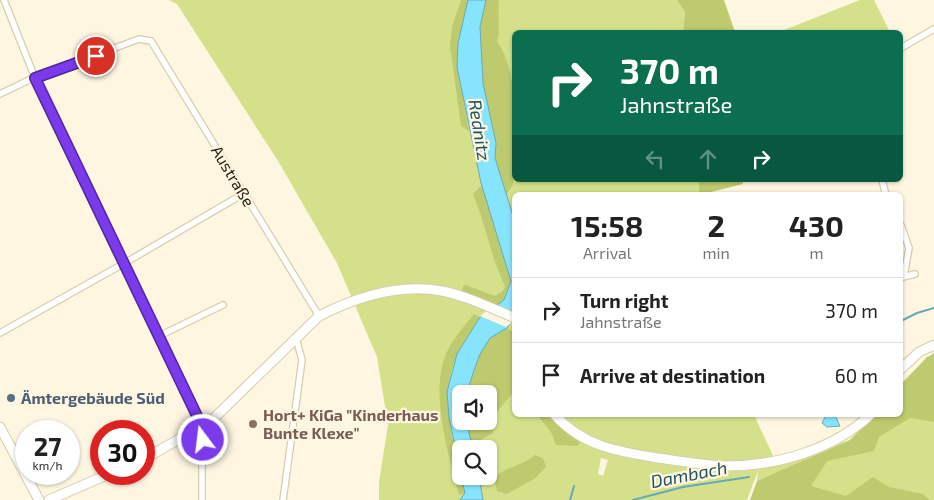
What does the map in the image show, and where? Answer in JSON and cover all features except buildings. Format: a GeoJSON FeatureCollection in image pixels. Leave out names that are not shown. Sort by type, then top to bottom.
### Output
{"type":"FeatureCollection","features":[{"type":"Feature","properties":{"kind":"main road"},"geometry":{"type":"LineString","coordinates":[[155,453],[202,428],[319,316],[338,306],[370,296],[403,289],[443,291],[512,317]]}},
{"type":"Feature","properties":{"kind":"main road"},"geometry":{"type":"LineString","coordinates":[[903,364],[919,352],[934,345]]}},
{"type":"Feature","properties":{"kind":"main road"},"geometry":{"type":"LineString","coordinates":[[557,417],[574,433],[598,446],[652,457],[724,466],[779,459],[816,448],[845,435],[868,417]]}},
{"type":"Feature","properties":{"kind":"main road"},"geometry":{"type":"LineString","coordinates":[[0,427],[39,500]]}},
{"type":"Feature","properties":{"kind":"main road"},"geometry":{"type":"LineString","coordinates":[[49,500],[90,482]]}},
{"type":"Feature","properties":{"kind":"street"},"geometry":{"type":"LineString","coordinates":[[4,0],[35,78],[202,428],[202,500]]}},
{"type":"Feature","properties":{"kind":"street"},"geometry":{"type":"LineString","coordinates":[[903,47],[934,29]]}},
{"type":"Feature","properties":{"kind":"street","name":"Austraße"},"geometry":{"type":"LineString","coordinates":[[35,78],[146,38],[155,46],[243,194],[319,316]]}},
{"type":"Feature","properties":{"kind":"street"},"geometry":{"type":"LineString","coordinates":[[0,94],[35,78]]}},
{"type":"Feature","properties":{"kind":"street"},"geometry":{"type":"LineString","coordinates":[[0,333],[243,194]]}},
{"type":"Feature","properties":{"kind":"street"},"geometry":{"type":"LineString","coordinates":[[903,232],[909,248],[903,277],[915,274]]}},
{"type":"Feature","properties":{"kind":"street"},"geometry":{"type":"LineString","coordinates":[[159,336],[223,305]]}},
{"type":"Feature","properties":{"kind":"street"},"geometry":{"type":"LineString","coordinates":[[283,500],[302,360],[296,338]]}},
{"type":"Feature","properties":{"kind":"green space"},"geometry":{"type":"Polygon","coordinates":[[[169,0],[677,0],[685,12],[683,30],[512,30],[512,182],[699,182],[699,192],[512,192],[512,417],[755,417],[777,464],[816,453],[849,440],[867,423],[892,417],[903,417],[903,381],[934,352],[934,500],[754,500],[766,477],[757,481],[758,471],[747,500],[379,500],[379,482],[388,425],[377,357],[337,263],[278,161],[177,4],[169,0]],[[601,458],[598,474],[603,476],[608,460],[601,458]]]}},
{"type":"Feature","properties":{"kind":"green space"},"geometry":{"type":"Polygon","coordinates":[[[461,0],[468,0],[458,43],[457,67],[469,131],[461,126],[450,46],[452,27],[461,0]]]}},
{"type":"Feature","properties":{"kind":"green space"},"geometry":{"type":"Polygon","coordinates":[[[486,0],[499,0],[499,32],[497,42],[509,68],[512,85],[513,185],[506,195],[495,158],[496,143],[483,83],[480,27],[486,0]]]}},
{"type":"Feature","properties":{"kind":"green space"},"geometry":{"type":"Polygon","coordinates":[[[677,0],[724,0],[734,30],[683,30],[685,12],[677,0]]]}},
{"type":"Feature","properties":{"kind":"green space"},"geometry":{"type":"Polygon","coordinates":[[[860,0],[874,0],[889,30],[784,30],[860,0]]]}},
{"type":"Feature","properties":{"kind":"green space"},"geometry":{"type":"Polygon","coordinates":[[[699,182],[742,182],[743,184],[711,192],[699,192],[699,182]]]}},
{"type":"Feature","properties":{"kind":"green space"},"geometry":{"type":"Polygon","coordinates":[[[482,185],[511,281],[504,300],[497,305],[462,291],[463,286],[466,285],[495,296],[503,291],[505,286],[473,194],[482,185]]]}},
{"type":"Feature","properties":{"kind":"green space"},"geometry":{"type":"Polygon","coordinates":[[[474,314],[480,317],[458,353],[452,370],[448,405],[453,440],[452,469],[442,421],[440,382],[443,364],[449,348],[474,314]]]}},
{"type":"Feature","properties":{"kind":"green space"},"geometry":{"type":"Polygon","coordinates":[[[507,328],[512,331],[512,395],[497,412],[497,385],[469,385],[475,364],[485,344],[492,337],[507,328]]]}},
{"type":"Feature","properties":{"kind":"green space"},"geometry":{"type":"Polygon","coordinates":[[[934,354],[934,422],[910,418],[879,437],[874,451],[827,461],[811,486],[846,496],[873,477],[889,487],[923,494],[930,500],[750,500],[757,481],[851,440],[872,417],[903,417],[903,383],[927,357],[934,354]]]}},
{"type":"Feature","properties":{"kind":"green space"},"geometry":{"type":"Polygon","coordinates":[[[539,417],[550,417],[580,443],[577,446],[556,445],[551,432],[539,417]]]}},
{"type":"Feature","properties":{"kind":"green space"},"geometry":{"type":"Polygon","coordinates":[[[468,430],[493,430],[493,433],[480,440],[471,440],[468,430]]]}},
{"type":"Feature","properties":{"kind":"green space"},"geometry":{"type":"Polygon","coordinates":[[[535,455],[543,458],[546,467],[534,479],[507,494],[497,491],[496,485],[498,475],[535,455]]]}},
{"type":"Feature","properties":{"kind":"green space"},"geometry":{"type":"Polygon","coordinates":[[[456,485],[463,485],[465,493],[459,495],[456,485]]]}},
{"type":"Feature","properties":{"kind":"water","name":"Rednitz"},"geometry":{"type":"Polygon","coordinates":[[[468,0],[486,0],[480,27],[483,83],[496,143],[495,158],[512,212],[512,320],[507,328],[490,338],[479,356],[469,385],[452,385],[452,430],[468,430],[471,440],[454,440],[449,417],[447,392],[457,354],[480,317],[504,300],[511,281],[481,183],[457,67],[458,43],[468,0]]]}},
{"type":"Feature","properties":{"kind":"water"},"geometry":{"type":"Polygon","coordinates":[[[825,417],[836,417],[840,426],[827,427],[822,423],[825,417]]]}},
{"type":"Feature","properties":{"kind":"water"},"geometry":{"type":"Polygon","coordinates":[[[463,485],[480,485],[483,500],[460,500],[465,493],[463,485]]]}},
{"type":"Feature","properties":{"kind":"pier"},"geometry":{"type":"Polygon","coordinates":[[[494,305],[512,318],[512,322],[506,327],[480,316],[494,305]]]}},
{"type":"Feature","properties":{"kind":"waterway","name":"Dambach"},"geometry":{"type":"LineString","coordinates":[[903,320],[934,308]]}},
{"type":"Feature","properties":{"kind":"waterway","name":"Dambach"},"geometry":{"type":"LineString","coordinates":[[633,500],[683,487],[749,477]]}},
{"type":"Feature","properties":{"kind":"waterway"},"geometry":{"type":"LineString","coordinates":[[570,500],[574,486]]}},
{"type":"Feature","properties":{"kind":"place","name":"Ämtergebäude Süd"},"geometry":{"type":"Point","coordinates":[11,398]}},
{"type":"Feature","properties":{"kind":"place","name":"Hort+ KiGa \"Kinderhaus Bunte Klexe\""},"geometry":{"type":"Point","coordinates":[253,424]}},
{"type":"Feature","properties":{"kind":"route"},"geometry":{"type":"LineString","coordinates":[[96,56],[43,77],[35,78],[199,420],[203,440]]}}]}
